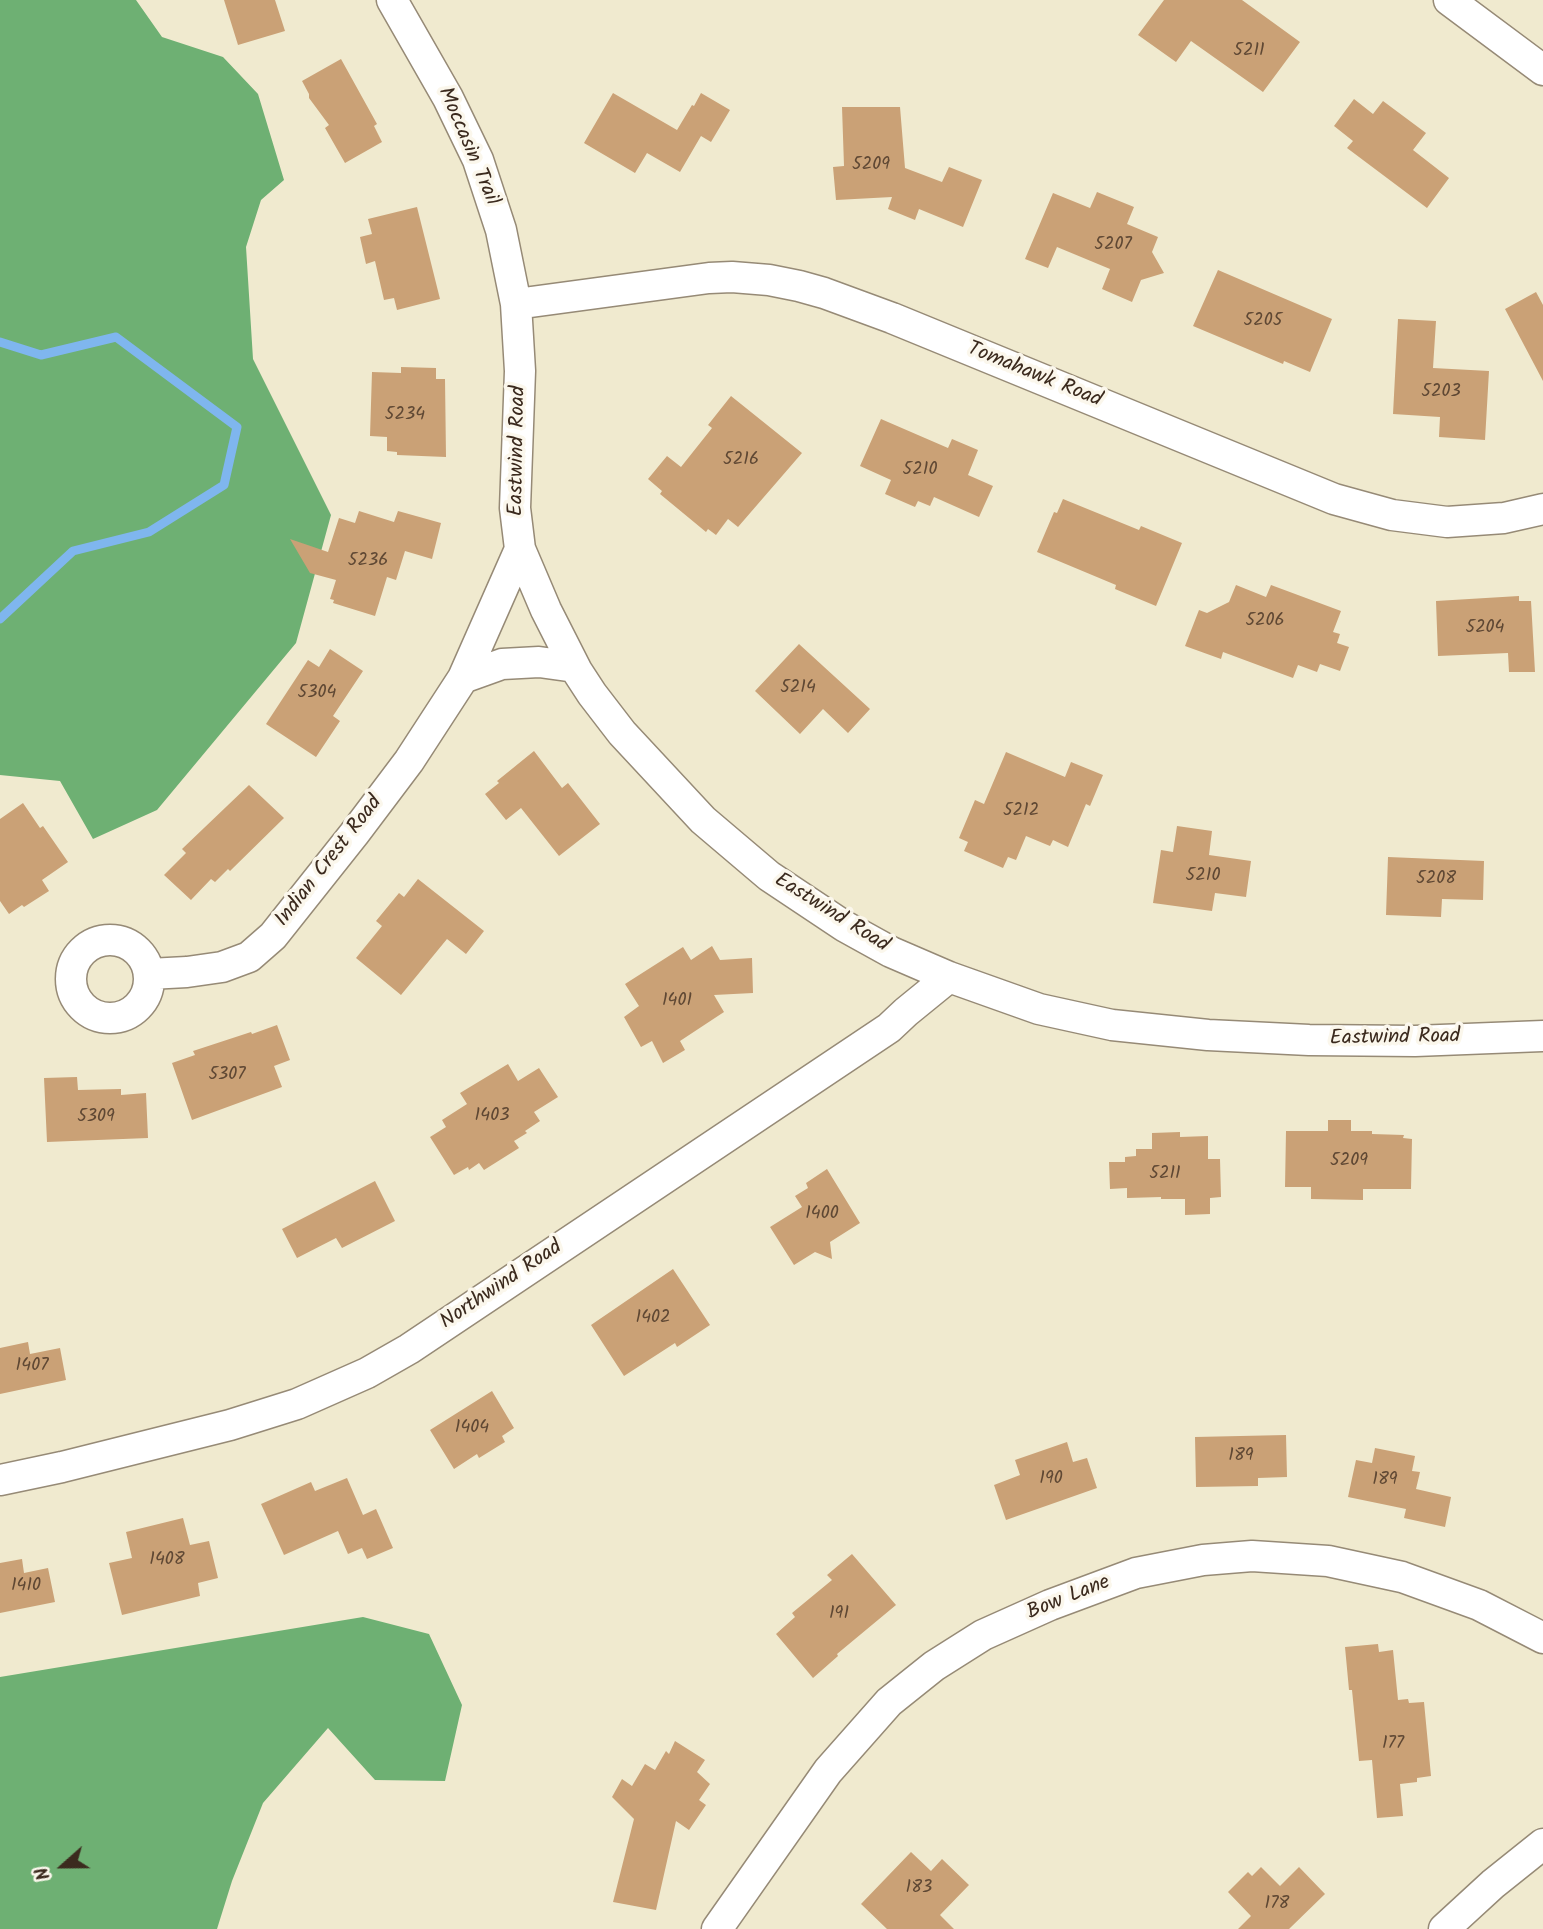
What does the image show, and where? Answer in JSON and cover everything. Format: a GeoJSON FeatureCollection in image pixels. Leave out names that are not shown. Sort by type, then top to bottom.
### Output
{"type":"FeatureCollection","features":[{"type":"Feature","properties":{"kind":"street","name":"Moccasin Trail"},"geometry":{"type":"LineString","coordinates":[[392,0],[448,98],[478,160],[501,230],[516,304]]}},
{"type":"Feature","properties":{"kind":"street"},"geometry":{"type":"LineString","coordinates":[[1449,0],[1543,70]]}},
{"type":"Feature","properties":{"kind":"street","name":"Tomahawk Road"},"geometry":{"type":"LineString","coordinates":[[516,304],[709,278],[744,278],[799,286],[892,318],[1334,499],[1392,515],[1447,522],[1504,518],[1543,509]]}},
{"type":"Feature","properties":{"kind":"street","name":"Eastwind Road"},"geometry":{"type":"LineString","coordinates":[[516,304],[520,371],[515,508],[520,549],[546,610],[592,694],[631,743],[703,820],[769,876],[844,926],[891,952],[949,977],[1039,1009],[1112,1025],[1208,1035],[1309,1040],[1415,1041],[1543,1036]]}},
{"type":"Feature","properties":{"kind":"street","name":"Indian Crest Road"},"geometry":{"type":"LineString","coordinates":[[149,974],[222,967],[249,957],[273,936],[401,771],[463,678],[520,549]]}},
{"type":"Feature","properties":{"kind":"street"},"geometry":{"type":"LineString","coordinates":[[463,678],[502,664],[539,663],[575,667]]}},
{"type":"Feature","properties":{"kind":"street","name":"Northwind Road"},"geometry":{"type":"LineString","coordinates":[[0,1480],[230,1425],[297,1404],[367,1373],[409,1349],[889,1028],[949,977]]}},
{"type":"Feature","properties":{"kind":"street","name":"Bow Lane"},"geometry":{"type":"LineString","coordinates":[[717,1929],[828,1771],[889,1702],[934,1666],[984,1635],[1050,1605],[1136,1573],[1203,1560],[1252,1556],[1328,1561],[1402,1577],[1479,1605],[1543,1638]]}},
{"type":"Feature","properties":{"kind":"street"},"geometry":{"type":"LineString","coordinates":[[1444,1929],[1493,1884],[1543,1844]]}},
{"type":"Feature","properties":{"kind":"green space"},"geometry":{"type":"Polygon","coordinates":[[[0,0],[136,0],[162,37],[223,57],[258,94],[284,180],[261,200],[246,247],[253,359],[331,515],[296,643],[157,810],[93,839],[60,781],[0,775],[0,0]]]}},
{"type":"Feature","properties":{"kind":"green space"},"geometry":{"type":"Polygon","coordinates":[[[363,1617],[429,1634],[462,1705],[445,1781],[375,1780],[328,1728],[263,1803],[232,1881],[217,1929],[0,1929],[0,1677],[363,1617]]]}},
{"type":"Feature","properties":{"kind":"building"},"geometry":{"type":"Polygon","coordinates":[[[224,0],[275,0],[285,31],[238,45],[224,0]]]}},
{"type":"Feature","properties":{"kind":"building"},"geometry":{"type":"Polygon","coordinates":[[[1164,0],[1242,0],[1300,42],[1263,92],[1191,41],[1176,62],[1138,35],[1164,0]]]}},
{"type":"Feature","properties":{"kind":"building"},"geometry":{"type":"Polygon","coordinates":[[[341,59],[377,124],[374,126],[382,142],[345,163],[325,128],[329,125],[309,98],[302,81],[341,59]]]}},
{"type":"Feature","properties":{"kind":"building"},"geometry":{"type":"Polygon","coordinates":[[[613,93],[677,130],[701,93],[730,110],[711,142],[701,136],[680,172],[647,153],[635,173],[584,143],[613,93]]]}},
{"type":"Feature","properties":{"kind":"building"},"geometry":{"type":"Polygon","coordinates":[[[1354,99],[1373,114],[1383,101],[1426,133],[1413,150],[1449,178],[1427,208],[1347,148],[1353,141],[1334,126],[1354,99]]]}},
{"type":"Feature","properties":{"kind":"building"},"geometry":{"type":"Polygon","coordinates":[[[842,107],[900,107],[905,168],[942,182],[949,167],[982,180],[963,227],[919,209],[915,220],[888,209],[892,197],[836,200],[833,167],[844,166],[842,107]]]}},
{"type":"Feature","properties":{"kind":"building"},"geometry":{"type":"Polygon","coordinates":[[[1097,192],[1134,207],[1127,224],[1158,237],[1152,252],[1164,273],[1141,280],[1132,302],[1102,289],[1110,269],[1057,247],[1048,268],[1025,259],[1053,193],[1090,208],[1097,192]]]}},
{"type":"Feature","properties":{"kind":"building"},"geometry":{"type":"Polygon","coordinates":[[[417,207],[440,299],[397,310],[394,298],[384,300],[375,261],[366,264],[360,237],[372,234],[368,219],[417,207]]]}},
{"type":"Feature","properties":{"kind":"building"},"geometry":{"type":"Polygon","coordinates":[[[1218,270],[1332,319],[1310,372],[1284,361],[1283,364],[1193,326],[1218,270]]]}},
{"type":"Feature","properties":{"kind":"building"},"geometry":{"type":"Polygon","coordinates":[[[1536,292],[1543,305],[1543,381],[1505,309],[1536,292]]]}},
{"type":"Feature","properties":{"kind":"building"},"geometry":{"type":"Polygon","coordinates":[[[1398,319],[1436,321],[1433,368],[1489,371],[1485,440],[1439,437],[1440,417],[1393,414],[1398,319]]]}},
{"type":"Feature","properties":{"kind":"building"},"geometry":{"type":"Polygon","coordinates":[[[401,367],[436,368],[436,379],[445,379],[446,457],[397,455],[397,452],[387,451],[387,437],[370,436],[372,372],[401,373],[401,367]]]}},
{"type":"Feature","properties":{"kind":"building"},"geometry":{"type":"Polygon","coordinates":[[[731,396],[802,453],[738,527],[728,519],[716,535],[708,529],[706,532],[660,494],[662,491],[648,479],[667,456],[681,467],[712,428],[708,425],[731,396]]]}},
{"type":"Feature","properties":{"kind":"building"},"geometry":{"type":"Polygon","coordinates":[[[881,419],[948,448],[952,439],[978,450],[968,475],[993,486],[979,517],[934,497],[930,506],[918,501],[915,507],[885,494],[891,480],[860,466],[881,419]]]}},
{"type":"Feature","properties":{"kind":"building"},"geometry":{"type":"Polygon","coordinates":[[[1063,499],[1139,530],[1141,526],[1182,543],[1156,606],[1115,589],[1116,585],[1037,552],[1054,512],[1057,513],[1063,499]]]}},
{"type":"Feature","properties":{"kind":"building"},"geometry":{"type":"Polygon","coordinates":[[[359,511],[394,522],[398,511],[441,523],[432,559],[405,551],[396,580],[387,577],[375,616],[333,603],[334,600],[330,599],[336,580],[310,573],[290,539],[328,552],[339,518],[355,523],[359,511]]]}},
{"type":"Feature","properties":{"kind":"building"},"geometry":{"type":"Polygon","coordinates":[[[1236,585],[1266,597],[1271,585],[1341,611],[1333,632],[1340,634],[1337,643],[1349,647],[1340,671],[1320,664],[1317,672],[1298,665],[1293,678],[1223,652],[1221,659],[1185,646],[1199,610],[1207,613],[1229,602],[1236,585]]]}},
{"type":"Feature","properties":{"kind":"building"},"geometry":{"type":"Polygon","coordinates":[[[1519,596],[1519,601],[1531,601],[1535,672],[1509,672],[1508,653],[1438,656],[1436,601],[1519,596]]]}},
{"type":"Feature","properties":{"kind":"building"},"geometry":{"type":"Polygon","coordinates":[[[799,644],[870,709],[848,733],[823,709],[800,734],[755,691],[799,644]]]}},
{"type":"Feature","properties":{"kind":"building"},"geometry":{"type":"Polygon","coordinates":[[[330,649],[363,671],[333,716],[340,721],[316,757],[266,724],[308,660],[319,667],[330,649]]]}},
{"type":"Feature","properties":{"kind":"building"},"geometry":{"type":"Polygon","coordinates":[[[534,751],[562,788],[568,783],[600,824],[559,856],[521,808],[506,820],[485,794],[534,751]]]}},
{"type":"Feature","properties":{"kind":"building"},"geometry":{"type":"Polygon","coordinates":[[[1006,752],[1065,777],[1071,762],[1103,775],[1090,806],[1086,804],[1068,847],[1053,840],[1050,846],[1026,836],[1016,860],[1008,857],[1003,868],[964,851],[968,842],[959,838],[975,800],[984,804],[1006,752]]]}},
{"type":"Feature","properties":{"kind":"building"},"geometry":{"type":"Polygon","coordinates":[[[249,785],[284,818],[230,871],[228,869],[215,882],[211,879],[191,900],[164,875],[186,853],[182,849],[249,785]]]}},
{"type":"Feature","properties":{"kind":"building"},"geometry":{"type":"Polygon","coordinates":[[[23,803],[68,862],[42,880],[49,891],[9,914],[0,901],[0,819],[23,803]]]}},
{"type":"Feature","properties":{"kind":"building"},"geometry":{"type":"Polygon","coordinates":[[[1177,826],[1212,831],[1209,855],[1251,861],[1246,897],[1215,893],[1212,911],[1153,903],[1161,850],[1173,852],[1177,826]]]}},
{"type":"Feature","properties":{"kind":"building"},"geometry":{"type":"Polygon","coordinates":[[[1388,857],[1484,861],[1483,900],[1442,899],[1441,917],[1386,915],[1388,857]]]}},
{"type":"Feature","properties":{"kind":"building"},"geometry":{"type":"Polygon","coordinates":[[[418,879],[484,931],[466,954],[447,939],[401,995],[356,958],[382,926],[376,921],[399,893],[404,897],[418,879]]]}},
{"type":"Feature","properties":{"kind":"building"},"geometry":{"type":"Polygon","coordinates":[[[712,946],[720,960],[752,958],[753,993],[714,995],[724,1012],[680,1041],[685,1050],[663,1063],[652,1041],[641,1047],[624,1017],[639,1006],[625,984],[683,947],[691,960],[712,946]]]}},
{"type":"Feature","properties":{"kind":"building"},"geometry":{"type":"Polygon","coordinates":[[[277,1025],[290,1060],[274,1066],[282,1087],[192,1120],[172,1063],[195,1055],[193,1051],[277,1025]]]}},
{"type":"Feature","properties":{"kind":"building"},"geometry":{"type":"Polygon","coordinates":[[[508,1064],[518,1081],[539,1068],[558,1097],[534,1112],[540,1121],[514,1141],[519,1148],[484,1170],[479,1163],[454,1175],[430,1137],[446,1127],[442,1120],[467,1104],[460,1093],[508,1064]]]}},
{"type":"Feature","properties":{"kind":"building"},"geometry":{"type":"Polygon","coordinates":[[[77,1077],[78,1090],[121,1089],[121,1095],[146,1093],[148,1138],[47,1142],[44,1078],[77,1077]]]}},
{"type":"Feature","properties":{"kind":"building"},"geometry":{"type":"Polygon","coordinates":[[[1328,1120],[1351,1120],[1351,1131],[1404,1135],[1403,1138],[1412,1139],[1411,1189],[1363,1189],[1363,1200],[1311,1199],[1311,1187],[1285,1187],[1286,1131],[1328,1131],[1328,1120]]]}},
{"type":"Feature","properties":{"kind":"building"},"geometry":{"type":"Polygon","coordinates":[[[1180,1132],[1180,1137],[1208,1136],[1208,1159],[1220,1159],[1221,1197],[1210,1198],[1210,1214],[1185,1215],[1185,1199],[1127,1198],[1127,1188],[1110,1189],[1109,1162],[1125,1162],[1125,1157],[1136,1156],[1136,1149],[1152,1149],[1152,1133],[1180,1132]]]}},
{"type":"Feature","properties":{"kind":"building"},"geometry":{"type":"Polygon","coordinates":[[[827,1169],[860,1223],[830,1242],[832,1259],[815,1252],[794,1265],[770,1227],[802,1207],[795,1196],[808,1188],[806,1183],[827,1169]]]}},
{"type":"Feature","properties":{"kind":"building"},"geometry":{"type":"Polygon","coordinates":[[[375,1181],[395,1221],[342,1248],[336,1238],[297,1258],[282,1229],[375,1181]]]}},
{"type":"Feature","properties":{"kind":"building"},"geometry":{"type":"Polygon","coordinates":[[[673,1269],[710,1325],[677,1347],[675,1343],[624,1376],[591,1325],[673,1269]]]}},
{"type":"Feature","properties":{"kind":"building"},"geometry":{"type":"Polygon","coordinates":[[[28,1342],[30,1354],[60,1348],[66,1380],[0,1394],[0,1348],[28,1342]]]}},
{"type":"Feature","properties":{"kind":"building"},"geometry":{"type":"Polygon","coordinates":[[[492,1391],[514,1428],[502,1436],[505,1442],[479,1458],[477,1454],[454,1469],[430,1430],[492,1391]]]}},
{"type":"Feature","properties":{"kind":"building"},"geometry":{"type":"Polygon","coordinates":[[[1286,1435],[1287,1477],[1258,1478],[1258,1486],[1196,1487],[1195,1437],[1286,1435]]]}},
{"type":"Feature","properties":{"kind":"building"},"geometry":{"type":"Polygon","coordinates":[[[1067,1442],[1073,1462],[1087,1458],[1097,1488],[1006,1520],[994,1485],[1020,1475],[1015,1460],[1067,1442]]]}},
{"type":"Feature","properties":{"kind":"building"},"geometry":{"type":"Polygon","coordinates":[[[1375,1448],[1415,1456],[1412,1471],[1420,1472],[1416,1489],[1451,1497],[1445,1527],[1404,1518],[1406,1509],[1348,1497],[1356,1460],[1372,1463],[1375,1448]]]}},
{"type":"Feature","properties":{"kind":"building"},"geometry":{"type":"Polygon","coordinates":[[[347,1478],[363,1515],[376,1509],[393,1548],[367,1559],[362,1548],[348,1554],[338,1531],[284,1555],[261,1504],[311,1482],[315,1491],[347,1478]]]}},
{"type":"Feature","properties":{"kind":"building"},"geometry":{"type":"Polygon","coordinates":[[[183,1518],[190,1545],[209,1541],[218,1578],[198,1583],[200,1596],[122,1615],[109,1563],[132,1558],[126,1532],[183,1518]]]}},
{"type":"Feature","properties":{"kind":"building"},"geometry":{"type":"Polygon","coordinates":[[[852,1554],[896,1605],[837,1654],[838,1656],[813,1678],[776,1634],[795,1617],[792,1613],[832,1580],[827,1575],[852,1554]]]}},
{"type":"Feature","properties":{"kind":"building"},"geometry":{"type":"Polygon","coordinates":[[[22,1559],[24,1573],[48,1568],[55,1602],[0,1613],[0,1563],[22,1559]]]}},
{"type":"Feature","properties":{"kind":"building"},"geometry":{"type":"Polygon","coordinates":[[[1378,1644],[1379,1652],[1393,1650],[1398,1700],[1408,1699],[1409,1703],[1424,1702],[1431,1776],[1417,1778],[1417,1782],[1400,1784],[1403,1816],[1377,1818],[1372,1760],[1359,1761],[1345,1647],[1378,1644]]]}},
{"type":"Feature","properties":{"kind":"building"},"geometry":{"type":"Polygon","coordinates":[[[675,1741],[705,1760],[697,1772],[710,1784],[699,1800],[706,1805],[689,1830],[676,1821],[656,1910],[613,1902],[634,1819],[612,1797],[622,1779],[632,1786],[645,1764],[655,1770],[666,1751],[669,1754],[675,1741]]]}},
{"type":"Feature","properties":{"kind":"building"},"geometry":{"type":"Polygon","coordinates":[[[911,1852],[931,1871],[942,1859],[969,1885],[940,1915],[954,1929],[887,1929],[861,1904],[911,1852]]]}},
{"type":"Feature","properties":{"kind":"building"},"geometry":{"type":"Polygon","coordinates":[[[1261,1867],[1280,1886],[1299,1867],[1325,1894],[1289,1929],[1238,1929],[1251,1916],[1228,1892],[1248,1872],[1252,1876],[1261,1867]]]}},
{"type":"Feature","properties":{"kind":"waterway"},"geometry":{"type":"LineString","coordinates":[[0,342],[41,355],[116,337],[237,427],[224,485],[149,532],[73,551],[0,619]]}}]}
